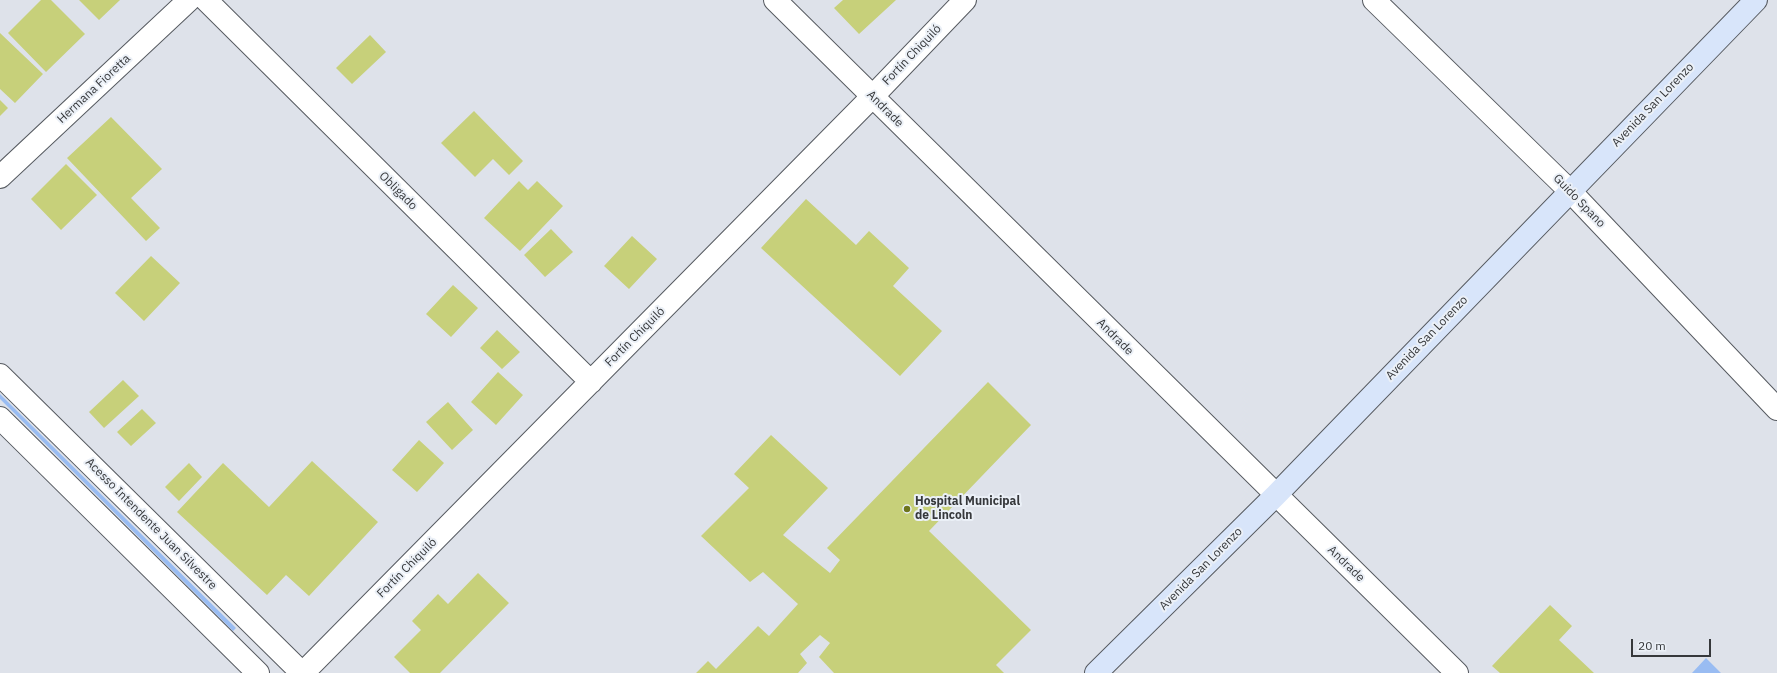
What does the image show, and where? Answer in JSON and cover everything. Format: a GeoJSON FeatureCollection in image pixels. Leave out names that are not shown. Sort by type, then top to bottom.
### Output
{"type":"FeatureCollection","features":[{"type":"Feature","properties":{"kind":"main road","name":"Avenida San Lorenzo"},"geometry":{"type":"LineString","coordinates":[[1096,673],[1276,495],[1756,0]]}},
{"type":"Feature","properties":{"kind":"street","name":"Hermana Fioretta"},"geometry":{"type":"LineString","coordinates":[[0,178],[189,0]]}},
{"type":"Feature","properties":{"kind":"street","name":"Obligado"},"geometry":{"type":"LineString","coordinates":[[206,0],[591,382]]}},
{"type":"Feature","properties":{"kind":"street","name":"Andrade"},"geometry":{"type":"LineString","coordinates":[[775,0],[1457,673]]}},
{"type":"Feature","properties":{"kind":"street","name":"Fortín Chiquiló"},"geometry":{"type":"LineString","coordinates":[[302,673],[872,97],[965,0]]}},
{"type":"Feature","properties":{"kind":"street","name":"Guido Spano"},"geometry":{"type":"LineString","coordinates":[[1374,0],[1570,191],[1777,409]]}},
{"type":"Feature","properties":{"kind":"street","name":"Acesso Intendente Juan Silvestre"},"geometry":{"type":"LineString","coordinates":[[0,375],[302,673]]}},
{"type":"Feature","properties":{"kind":"street"},"geometry":{"type":"LineString","coordinates":[[0,418],[258,673]]}},
{"type":"Feature","properties":{"kind":"shaded area"},"geometry":{"type":"Polygon","coordinates":[[[0,394],[236,628],[233,631],[0,399],[0,394]]]}},
{"type":"Feature","properties":{"kind":"shaded area"},"geometry":{"type":"Polygon","coordinates":[[[1706,658],[1721,673],[1692,673],[1706,658]]]}},
{"type":"Feature","properties":{"kind":"building"},"geometry":{"type":"Polygon","coordinates":[[[41,0],[51,0],[85,34],[46,72],[8,33],[41,0]]]}},
{"type":"Feature","properties":{"kind":"building"},"geometry":{"type":"Polygon","coordinates":[[[79,0],[120,0],[99,20],[79,0]]]}},
{"type":"Feature","properties":{"kind":"building"},"geometry":{"type":"Polygon","coordinates":[[[843,0],[896,0],[859,34],[834,8],[843,0]]]}},
{"type":"Feature","properties":{"kind":"building"},"geometry":{"type":"Polygon","coordinates":[[[0,33],[43,74],[15,103],[0,89],[0,33]]]}},
{"type":"Feature","properties":{"kind":"building"},"geometry":{"type":"Polygon","coordinates":[[[370,35],[386,52],[352,84],[336,68],[370,35]]]}},
{"type":"Feature","properties":{"kind":"building"},"geometry":{"type":"Polygon","coordinates":[[[0,100],[8,108],[0,116],[0,100]]]}},
{"type":"Feature","properties":{"kind":"building"},"geometry":{"type":"Polygon","coordinates":[[[474,111],[523,161],[509,175],[493,159],[475,177],[441,143],[474,111]]]}},
{"type":"Feature","properties":{"kind":"building"},"geometry":{"type":"Polygon","coordinates":[[[111,117],[162,169],[131,198],[160,228],[146,241],[67,158],[111,117]]]}},
{"type":"Feature","properties":{"kind":"building"},"geometry":{"type":"Polygon","coordinates":[[[66,164],[97,195],[61,230],[31,199],[66,164]]]}},
{"type":"Feature","properties":{"kind":"building"},"geometry":{"type":"Polygon","coordinates":[[[519,181],[528,190],[537,181],[563,206],[520,251],[484,218],[519,181]]]}},
{"type":"Feature","properties":{"kind":"building"},"geometry":{"type":"Polygon","coordinates":[[[806,199],[856,245],[869,231],[909,268],[893,286],[942,331],[900,376],[761,248],[806,199]]]}},
{"type":"Feature","properties":{"kind":"building"},"geometry":{"type":"Polygon","coordinates":[[[551,229],[573,252],[545,277],[524,255],[551,229]]]}},
{"type":"Feature","properties":{"kind":"building"},"geometry":{"type":"Polygon","coordinates":[[[632,236],[657,259],[629,289],[604,266],[632,236]]]}},
{"type":"Feature","properties":{"kind":"building"},"geometry":{"type":"Polygon","coordinates":[[[151,256],[180,283],[144,321],[115,293],[151,256]]]}},
{"type":"Feature","properties":{"kind":"building"},"geometry":{"type":"Polygon","coordinates":[[[453,285],[478,308],[451,337],[426,314],[453,285]]]}},
{"type":"Feature","properties":{"kind":"building"},"geometry":{"type":"Polygon","coordinates":[[[497,330],[520,352],[502,369],[480,348],[497,330]]]}},
{"type":"Feature","properties":{"kind":"building"},"geometry":{"type":"Polygon","coordinates":[[[498,372],[523,395],[496,425],[471,402],[498,372]]]}},
{"type":"Feature","properties":{"kind":"building"},"geometry":{"type":"Polygon","coordinates":[[[123,380],[139,396],[104,428],[89,412],[123,380]]]}},
{"type":"Feature","properties":{"kind":"building","name":"Hospital Municipal de Lincoln"},"geometry":{"type":"Polygon","coordinates":[[[988,382],[1031,425],[929,531],[1031,630],[996,665],[1004,673],[834,673],[819,657],[830,643],[820,635],[800,654],[807,663],[798,673],[696,673],[708,661],[716,669],[758,626],[769,636],[798,604],[763,572],[750,582],[701,536],[749,488],[734,474],[771,435],[828,488],[783,535],[830,573],[840,560],[827,548],[988,382]]]}},
{"type":"Feature","properties":{"kind":"building"},"geometry":{"type":"Polygon","coordinates":[[[448,402],[473,430],[452,450],[426,422],[448,402]]]}},
{"type":"Feature","properties":{"kind":"building"},"geometry":{"type":"Polygon","coordinates":[[[142,409],[156,423],[131,446],[117,432],[142,409]]]}},
{"type":"Feature","properties":{"kind":"building"},"geometry":{"type":"Polygon","coordinates":[[[419,440],[444,463],[417,492],[392,470],[419,440]]]}},
{"type":"Feature","properties":{"kind":"building"},"geometry":{"type":"Polygon","coordinates":[[[312,461],[378,522],[309,596],[286,575],[267,595],[177,512],[223,463],[269,507],[312,461]]]}},
{"type":"Feature","properties":{"kind":"building"},"geometry":{"type":"Polygon","coordinates":[[[189,463],[202,477],[179,501],[165,487],[189,463]]]}},
{"type":"Feature","properties":{"kind":"building"},"geometry":{"type":"Polygon","coordinates":[[[478,573],[509,603],[440,673],[410,673],[394,657],[421,630],[412,621],[438,594],[448,604],[478,573]]]}},
{"type":"Feature","properties":{"kind":"building"},"geometry":{"type":"Polygon","coordinates":[[[1550,605],[1572,626],[1559,640],[1594,673],[1500,673],[1492,666],[1550,605]]]}},
{"type":"Feature","properties":{"kind":"place","name":"Hospital Municipal de Lincoln"},"geometry":{"type":"Point","coordinates":[907,509]}}]}
